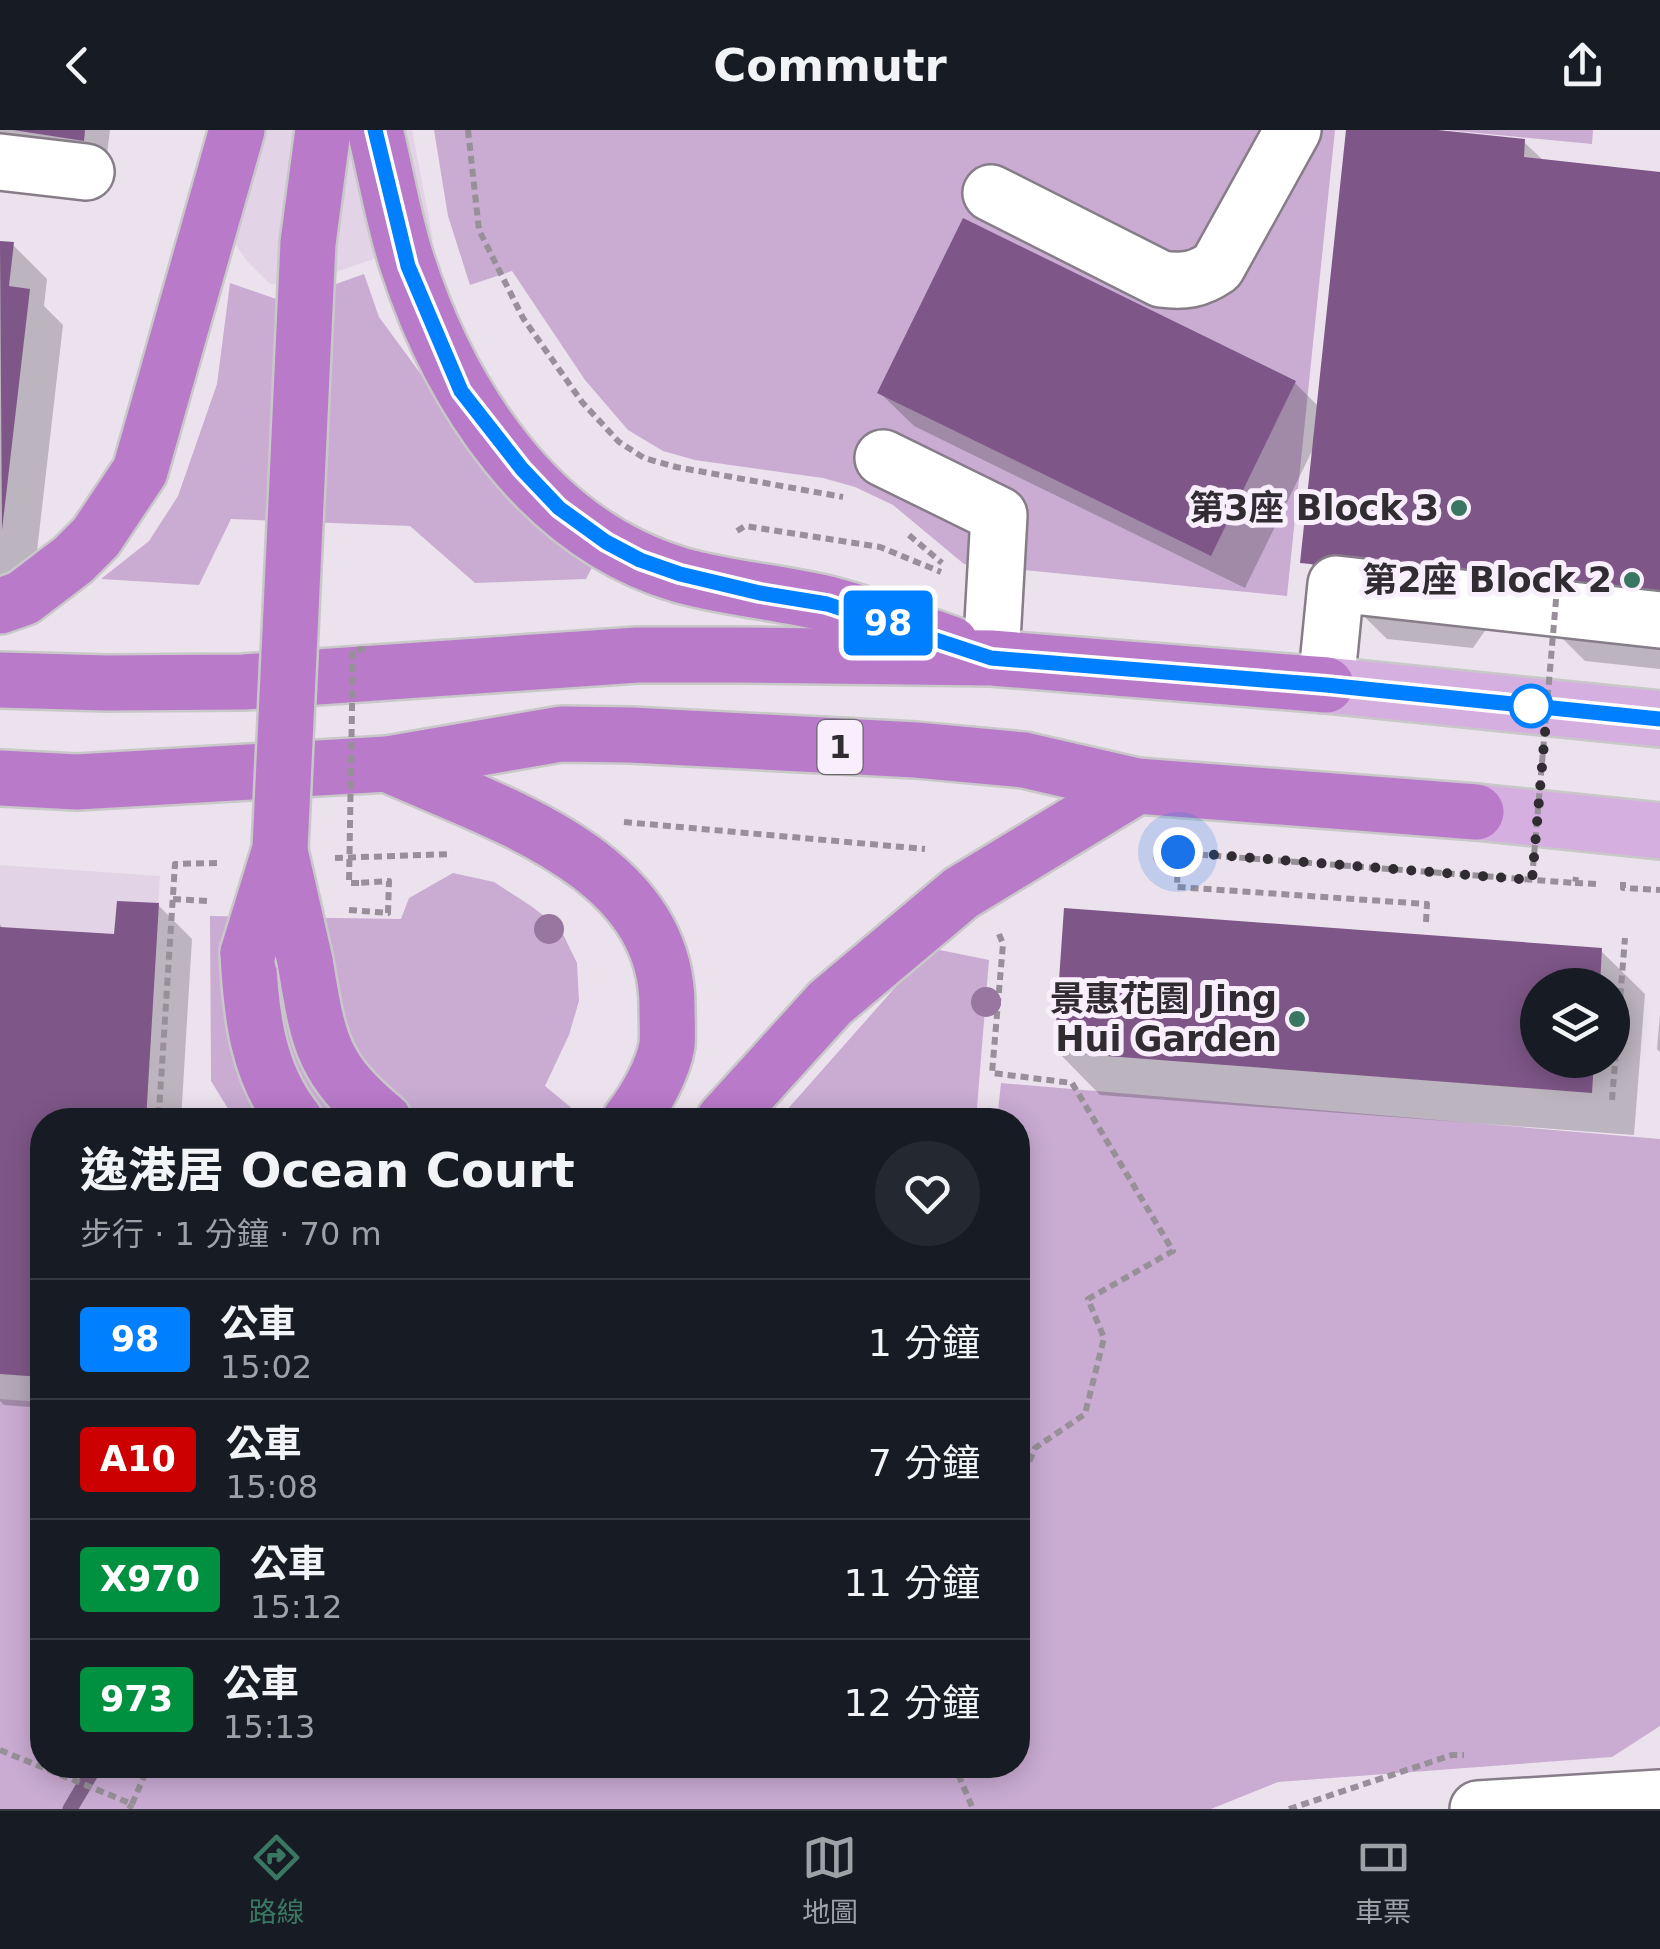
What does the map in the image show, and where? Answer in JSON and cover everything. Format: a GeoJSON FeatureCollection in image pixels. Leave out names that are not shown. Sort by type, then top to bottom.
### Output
{"type":"FeatureCollection","features":[{"type":"Feature","properties":{"kind":"highway"},"geometry":{"type":"LineString","coordinates":[[0,606],[23,598],[96,538],[140,470],[237,130]]}},
{"type":"Feature","properties":{"kind":"highway"},"geometry":{"type":"LineString","coordinates":[[337,131],[408,266],[448,367],[488,428],[548,496],[606,542],[640,560],[760,593],[827,604],[991,658]]}},
{"type":"Feature","properties":{"kind":"highway"},"geometry":{"type":"LineString","coordinates":[[278,1108],[282,1103],[262,1060],[248,953],[280,856],[308,243],[337,131]]}},
{"type":"Feature","properties":{"kind":"highway"},"geometry":{"type":"LineString","coordinates":[[0,680],[244,682],[348,662],[637,654],[991,658],[1326,685]]}},
{"type":"Feature","properties":{"kind":"highway","name":"1"},"geometry":{"type":"LineString","coordinates":[[0,778],[77,782],[387,764],[561,734],[631,735],[916,750],[1024,760],[1137,786],[1476,812]]}},
{"type":"Feature","properties":{"kind":"highway"},"geometry":{"type":"LineString","coordinates":[[387,764],[577,854],[638,910],[654,943],[667,987],[667,1048],[639,1108]]}},
{"type":"Feature","properties":{"kind":"highway"},"geometry":{"type":"LineString","coordinates":[[735,1108],[830,1003],[961,893],[1137,786]]}},
{"type":"Feature","properties":{"kind":"highway"},"geometry":{"type":"LineString","coordinates":[[280,856],[305,961],[316,1032],[344,1083],[369,1108]]}},
{"type":"Feature","properties":{"kind":"main road"},"geometry":{"type":"LineString","coordinates":[[1326,685],[1660,719]]}},
{"type":"Feature","properties":{"kind":"main road"},"geometry":{"type":"LineString","coordinates":[[1476,812],[1660,831]]}},
{"type":"Feature","properties":{"kind":"street"},"geometry":{"type":"LineString","coordinates":[[992,194],[1162,279],[1181,282],[1202,278],[1217,267],[1293,130]]}},
{"type":"Feature","properties":{"kind":"street"},"geometry":{"type":"LineString","coordinates":[[0,162],[86,172]]}},
{"type":"Feature","properties":{"kind":"street"},"geometry":{"type":"LineString","coordinates":[[866,478],[1000,515],[991,658]]}},
{"type":"Feature","properties":{"kind":"street"},"geometry":{"type":"LineString","coordinates":[[1326,685],[1336,584],[1660,620]]}},
{"type":"Feature","properties":{"kind":"street"},"geometry":{"type":"LineString","coordinates":[[1478,1809],[1660,1798]]}},
{"type":"Feature","properties":{"kind":"path"},"geometry":{"type":"LineString","coordinates":[[468,130],[479,230],[523,318],[582,402],[620,442],[644,458],[676,467],[866,478]]}},
{"type":"Feature","properties":{"kind":"path"},"geometry":{"type":"LineString","coordinates":[[904,530],[953,572]]}},
{"type":"Feature","properties":{"kind":"path"},"geometry":{"type":"LineString","coordinates":[[1426,922],[1427,904],[1177,888],[1178,852],[1532,880],[1557,588]]}},
{"type":"Feature","properties":{"kind":"path"},"geometry":{"type":"LineString","coordinates":[[343,910],[388,913],[389,881],[349,884],[353,650],[348,662]]}},
{"type":"Feature","properties":{"kind":"path"},"geometry":{"type":"LineString","coordinates":[[611,821],[932,850]]}},
{"type":"Feature","properties":{"kind":"path"},"geometry":{"type":"LineString","coordinates":[[159,1108],[175,864],[280,856],[463,854]]}},
{"type":"Feature","properties":{"kind":"path"},"geometry":{"type":"LineString","coordinates":[[1575,883],[1597,884]]}},
{"type":"Feature","properties":{"kind":"path"},"geometry":{"type":"LineString","coordinates":[[1622,888],[1660,890]]}},
{"type":"Feature","properties":{"kind":"path"},"geometry":{"type":"LineString","coordinates":[[173,898],[222,902]]}},
{"type":"Feature","properties":{"kind":"path"},"geometry":{"type":"LineString","coordinates":[[1612,1100],[1625,938]]}},
{"type":"Feature","properties":{"kind":"path"},"geometry":{"type":"LineString","coordinates":[[1003,944],[992,1073],[1072,1082],[1173,1252],[1088,1299],[1104,1338],[1085,1414],[1036,1448],[1030,1461]]}},
{"type":"Feature","properties":{"kind":"path"},"geometry":{"type":"LineString","coordinates":[[0,1750],[30,1763]]}},
{"type":"Feature","properties":{"kind":"path"},"geometry":{"type":"LineString","coordinates":[[70,1778],[131,1806],[143,1778]]}},
{"type":"Feature","properties":{"kind":"path"},"geometry":{"type":"LineString","coordinates":[[960,1778],[974,1809]]}},
{"type":"Feature","properties":{"kind":"shaded area"},"geometry":{"type":"Polygon","coordinates":[[[228,130],[412,130],[433,239],[297,285],[270,284],[246,260],[226,229],[228,130]]]}},
{"type":"Feature","properties":{"kind":"shaded area"},"geometry":{"type":"Polygon","coordinates":[[[434,130],[1335,130],[1287,596],[964,564],[893,505],[855,487],[663,451],[628,430],[585,380],[512,271],[470,285],[448,216],[434,130]]]}},
{"type":"Feature","properties":{"kind":"shaded area"},"geometry":{"type":"Polygon","coordinates":[[[1447,130],[1593,130],[1592,144],[1447,130]]]}},
{"type":"Feature","properties":{"kind":"shaded area"},"geometry":{"type":"Polygon","coordinates":[[[364,274],[379,317],[434,392],[550,523],[599,554],[586,579],[475,583],[410,526],[231,519],[199,585],[101,579],[149,541],[178,496],[217,384],[230,283],[279,300],[364,274]]]}},
{"type":"Feature","properties":{"kind":"shaded area"},"geometry":{"type":"Polygon","coordinates":[[[0,865],[160,876],[147,1108],[30,1108],[30,1401],[0,1399],[0,865]]]}},
{"type":"Feature","properties":{"kind":"shaded area"},"geometry":{"type":"Polygon","coordinates":[[[453,873],[494,882],[560,928],[577,963],[579,1001],[569,1035],[545,1086],[572,1108],[228,1108],[211,1081],[210,916],[401,919],[409,898],[453,873]]]}},
{"type":"Feature","properties":{"kind":"shaded area"},"geometry":{"type":"Polygon","coordinates":[[[930,948],[989,960],[977,1108],[789,1108],[930,948]]]}},
{"type":"Feature","properties":{"kind":"shaded area"},"geometry":{"type":"Polygon","coordinates":[[[1001,1083],[1660,1139],[1660,1726],[1612,1757],[1278,1782],[1211,1809],[0,1809],[0,1399],[30,1401],[30,1778],[1030,1778],[1030,1108],[998,1108],[1001,1083]]]}},
{"type":"Feature","properties":{"kind":"building"},"geometry":{"type":"Polygon","coordinates":[[[13,130],[85,130],[84,141],[13,130]]]}},
{"type":"Feature","properties":{"kind":"building"},"geometry":{"type":"Polygon","coordinates":[[[1346,130],[1438,130],[1525,139],[1524,157],[1660,172],[1660,599],[1300,563],[1346,130]]]}},
{"type":"Feature","properties":{"kind":"building"},"geometry":{"type":"Polygon","coordinates":[[[963,218],[1296,381],[1211,556],[877,393],[963,218]]]}},
{"type":"Feature","properties":{"kind":"building"},"geometry":{"type":"Polygon","coordinates":[[[0,241],[14,242],[9,286],[30,289],[2,530],[0,241]]]}},
{"type":"Feature","properties":{"kind":"building"},"geometry":{"type":"Polygon","coordinates":[[[117,901],[159,903],[147,1108],[30,1108],[30,1376],[0,1374],[0,927],[114,934],[117,901]]]}},
{"type":"Feature","properties":{"kind":"building","name":"景惠花園 Jing Hui Garden"},"geometry":{"type":"Polygon","coordinates":[[[1064,908],[1602,948],[1601,968],[1520,968],[1520,1078],[1593,1078],[1592,1093],[1054,1052],[1064,908]]]}},
{"type":"Feature","properties":{"kind":"waterway"},"geometry":{"type":"LineString","coordinates":[[70,1809],[88,1778]]}},
{"type":"Feature","properties":{"kind":"bus line","name":"98"},"geometry":{"type":"LineString","coordinates":[[375,130],[408,266],[461,391],[522,469],[559,508],[606,542],[640,560],[760,593],[827,604],[991,658],[1326,685],[1660,719]]}},
{"type":"Feature","properties":{"kind":"place","name":"第3座 Block 3"},"geometry":{"type":"Point","coordinates":[1459,508]}},
{"type":"Feature","properties":{"kind":"place","name":"第2座 Block 2"},"geometry":{"type":"Point","coordinates":[1632,580]}},
{"type":"Feature","properties":{"kind":"place","name":"景惠花園 Jing Hui Garden"},"geometry":{"type":"Point","coordinates":[1297,1019]}},
{"type":"Feature","properties":{"kind":"route"},"geometry":{"type":"LineString","coordinates":[[1178,852],[1532,880],[1546,721],[1531,706]]}}]}
